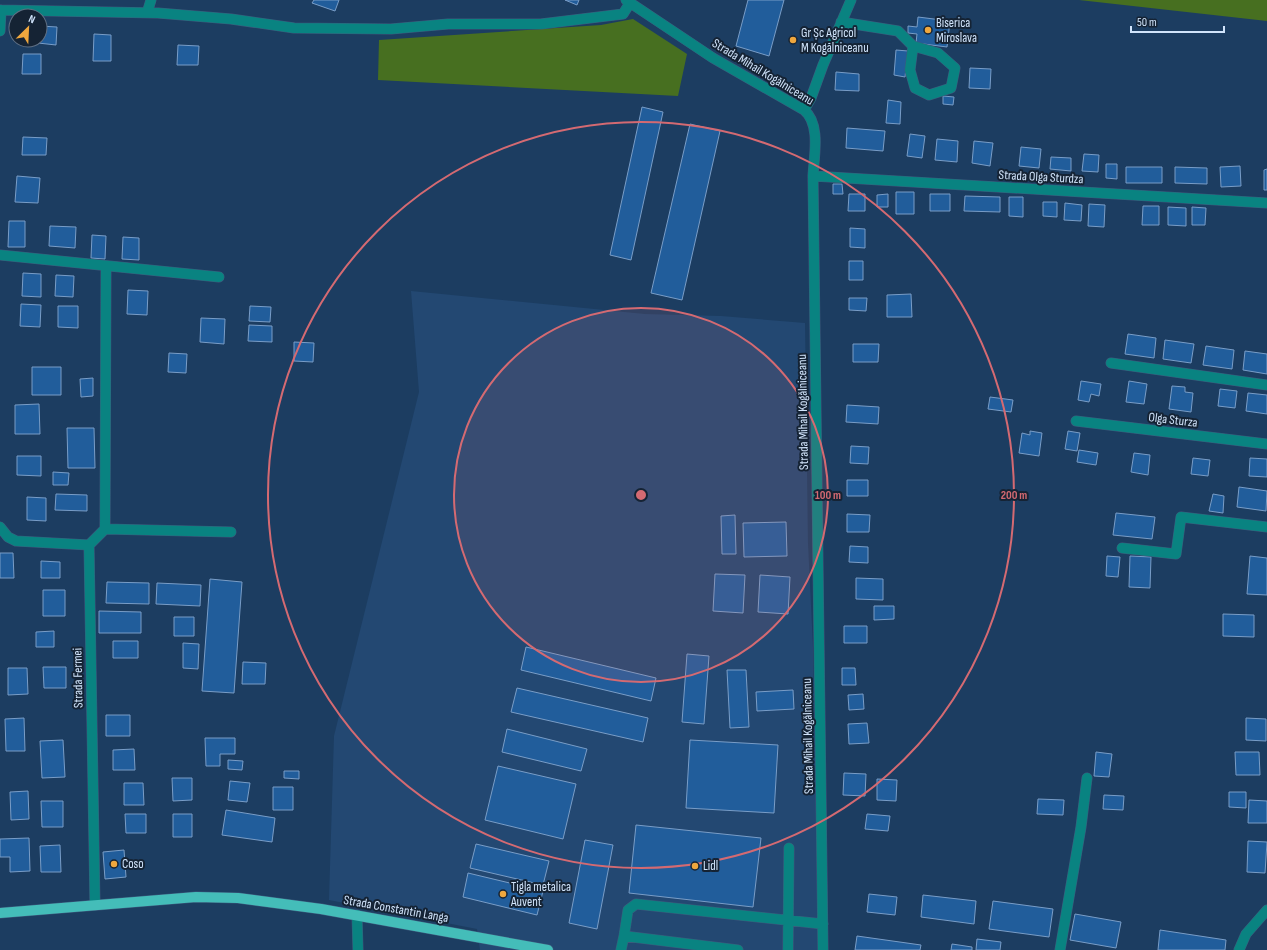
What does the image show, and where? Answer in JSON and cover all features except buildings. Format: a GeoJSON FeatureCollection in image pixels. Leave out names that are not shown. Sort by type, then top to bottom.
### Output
{"type":"FeatureCollection","features":[{"type":"Feature","properties":{"kind":"main road","name":"Strada Constantin Langa"},"geometry":{"type":"LineString","coordinates":[[0,913],[196,897],[238,898],[282,902],[548,950]]}},
{"type":"Feature","properties":{"kind":"street"},"geometry":{"type":"LineString","coordinates":[[147,13],[151,0]]}},
{"type":"Feature","properties":{"kind":"street"},"geometry":{"type":"LineString","coordinates":[[804,110],[811,98],[850,0]]}},
{"type":"Feature","properties":{"kind":"street"},"geometry":{"type":"LineString","coordinates":[[0,31],[1,10],[147,13],[231,19],[294,28],[391,28],[448,24],[541,24],[624,14],[628,2]]}},
{"type":"Feature","properties":{"kind":"street","name":"Strada Mihail Kogălniceanu"},"geometry":{"type":"LineString","coordinates":[[628,2],[713,58],[804,110],[811,116],[815,129],[813,176],[823,950]]}},
{"type":"Feature","properties":{"kind":"street"},"geometry":{"type":"LineString","coordinates":[[841,22],[898,31],[913,46],[938,53],[955,68],[951,88],[929,95],[915,88],[910,70],[913,46]]}},
{"type":"Feature","properties":{"kind":"street","name":"Strada Olga Sturdza"},"geometry":{"type":"LineString","coordinates":[[813,176],[1267,202]]}},
{"type":"Feature","properties":{"kind":"street"},"geometry":{"type":"LineString","coordinates":[[0,255],[219,277]]}},
{"type":"Feature","properties":{"kind":"street"},"geometry":{"type":"LineString","coordinates":[[0,527],[8,537],[16,541],[89,545],[105,529],[106,266]]}},
{"type":"Feature","properties":{"kind":"street"},"geometry":{"type":"LineString","coordinates":[[1111,363],[1267,385]]}},
{"type":"Feature","properties":{"kind":"street","name":"Olga Sturza"},"geometry":{"type":"LineString","coordinates":[[1076,421],[1267,444]]}},
{"type":"Feature","properties":{"kind":"street"},"geometry":{"type":"LineString","coordinates":[[1122,548],[1176,554],[1181,517],[1267,527]]}},
{"type":"Feature","properties":{"kind":"street"},"geometry":{"type":"LineString","coordinates":[[105,529],[231,532]]}},
{"type":"Feature","properties":{"kind":"street","name":"Strada Fermei"},"geometry":{"type":"LineString","coordinates":[[89,545],[95,905]]}},
{"type":"Feature","properties":{"kind":"street"},"geometry":{"type":"LineString","coordinates":[[1060,950],[1080,834],[1087,778]]}},
{"type":"Feature","properties":{"kind":"street"},"geometry":{"type":"LineString","coordinates":[[788,950],[789,848]]}},
{"type":"Feature","properties":{"kind":"street"},"geometry":{"type":"LineString","coordinates":[[621,950],[628,910],[636,904],[823,924]]}},
{"type":"Feature","properties":{"kind":"street"},"geometry":{"type":"LineString","coordinates":[[1239,950],[1246,934],[1267,910]]}},
{"type":"Feature","properties":{"kind":"street"},"geometry":{"type":"LineString","coordinates":[[357,915],[358,950]]}},
{"type":"Feature","properties":{"kind":"street"},"geometry":{"type":"LineString","coordinates":[[624,936],[738,950]]}},
{"type":"Feature","properties":{"kind":"shaded area"},"geometry":{"type":"Polygon","coordinates":[[[411,291],[645,314],[721,316],[805,323],[808,543],[813,647],[819,950],[480,950],[477,929],[329,900],[334,736],[419,392],[411,291]]]}},
{"type":"Feature","properties":{"kind":"green space"},"geometry":{"type":"Polygon","coordinates":[[[1079,0],[1267,0],[1267,21],[1079,0]]]}},
{"type":"Feature","properties":{"kind":"green space"},"geometry":{"type":"Polygon","coordinates":[[[633,19],[687,54],[678,96],[378,80],[379,40],[601,25],[633,19]]]}},
{"type":"Feature","properties":{"kind":"place","name":"Biserica Miroslava"},"geometry":{"type":"Point","coordinates":[928,30]}},
{"type":"Feature","properties":{"kind":"place","name":"Gr Șc Agricol M Kogălniceanu"},"geometry":{"type":"Point","coordinates":[793,40]}},
{"type":"Feature","properties":{"kind":"place","name":"Coso"},"geometry":{"type":"Point","coordinates":[114,864]}},
{"type":"Feature","properties":{"kind":"place","name":"Lidl"},"geometry":{"type":"Point","coordinates":[695,866]}},
{"type":"Feature","properties":{"kind":"place","name":"Tigla metalica Auvent"},"geometry":{"type":"Point","coordinates":[503,894]}}]}
